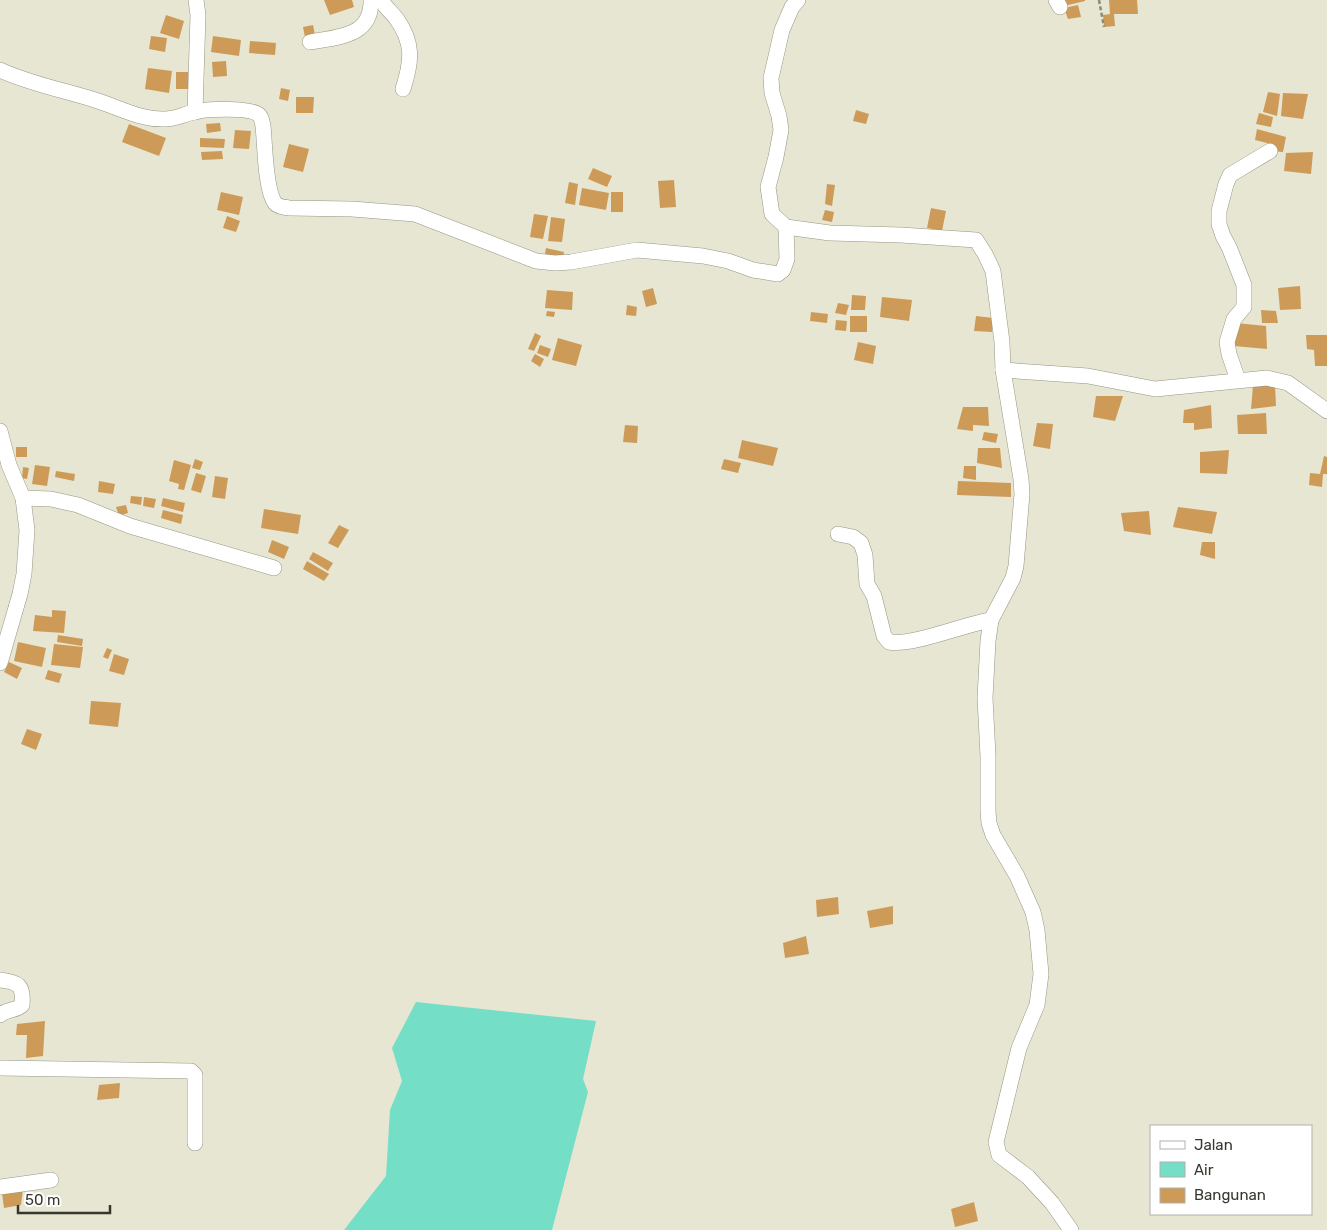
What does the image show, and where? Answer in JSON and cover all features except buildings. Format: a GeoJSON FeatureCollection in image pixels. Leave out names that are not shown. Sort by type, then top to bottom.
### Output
{"type":"FeatureCollection","features":[{"type":"Feature","properties":{"kind":"street"},"geometry":{"type":"LineString","coordinates":[[195,112],[198,15],[196,0]]}},
{"type":"Feature","properties":{"kind":"street"},"geometry":{"type":"LineString","coordinates":[[310,42],[349,34],[357,30],[368,19],[371,11],[371,0]]}},
{"type":"Feature","properties":{"kind":"street"},"geometry":{"type":"LineString","coordinates":[[381,0],[401,25],[410,43],[409,70],[403,89]]}},
{"type":"Feature","properties":{"kind":"street"},"geometry":{"type":"LineString","coordinates":[[798,0],[792,8],[782,30],[771,78],[772,92],[781,130],[768,187],[772,214],[786,227],[830,233],[976,240],[993,271],[1002,342],[1003,370],[1022,494],[1016,566],[1013,578],[991,620],[988,642],[985,698],[989,823],[993,835],[1017,876],[1033,912],[1037,930],[1041,974],[1037,1005],[1019,1048],[996,1142],[999,1155],[1028,1177],[1052,1203],[1071,1230]]}},
{"type":"Feature","properties":{"kind":"street"},"geometry":{"type":"LineString","coordinates":[[0,70],[46,88],[82,96],[142,117],[170,119],[195,112],[238,110],[258,114],[263,126],[268,180],[272,197],[279,206],[415,214],[536,261],[571,262],[637,250],[703,256],[728,261],[760,272],[778,274],[783,270],[787,259],[786,227]]}},
{"type":"Feature","properties":{"kind":"street"},"geometry":{"type":"LineString","coordinates":[[1238,380],[1227,342],[1234,319],[1244,306],[1244,285],[1219,224],[1220,211],[1230,175],[1270,151]]}},
{"type":"Feature","properties":{"kind":"street"},"geometry":{"type":"LineString","coordinates":[[1003,370],[1088,376],[1156,389],[1268,378],[1288,383],[1327,411]]}},
{"type":"Feature","properties":{"kind":"street"},"geometry":{"type":"LineString","coordinates":[[0,432],[9,464],[23,498],[27,530],[24,574],[20,594],[0,663]]}},
{"type":"Feature","properties":{"kind":"street"},"geometry":{"type":"LineString","coordinates":[[23,498],[51,499],[78,505],[130,526],[274,568]]}},
{"type":"Feature","properties":{"kind":"street"},"geometry":{"type":"LineString","coordinates":[[838,534],[853,537],[862,546],[867,584],[874,596],[884,636],[889,642],[915,640],[991,620]]}},
{"type":"Feature","properties":{"kind":"street"},"geometry":{"type":"LineString","coordinates":[[0,980],[13,982],[19,986],[22,990],[23,999],[22,1005],[18,1009],[3,1012],[0,1015]]}},
{"type":"Feature","properties":{"kind":"street"},"geometry":{"type":"LineString","coordinates":[[0,1068],[191,1070],[195,1076],[195,1144]]}},
{"type":"Feature","properties":{"kind":"street"},"geometry":{"type":"LineString","coordinates":[[0,1187],[51,1180]]}},
{"type":"Feature","properties":{"kind":"path"},"geometry":{"type":"LineString","coordinates":[[1099,0],[1104,27]]}},
{"type":"Feature","properties":{"kind":"water"},"geometry":{"type":"Polygon","coordinates":[[[416,1002],[596,1021],[583,1079],[588,1092],[552,1230],[344,1230],[386,1176],[390,1110],[402,1081],[392,1048],[416,1002]]]}}]}
